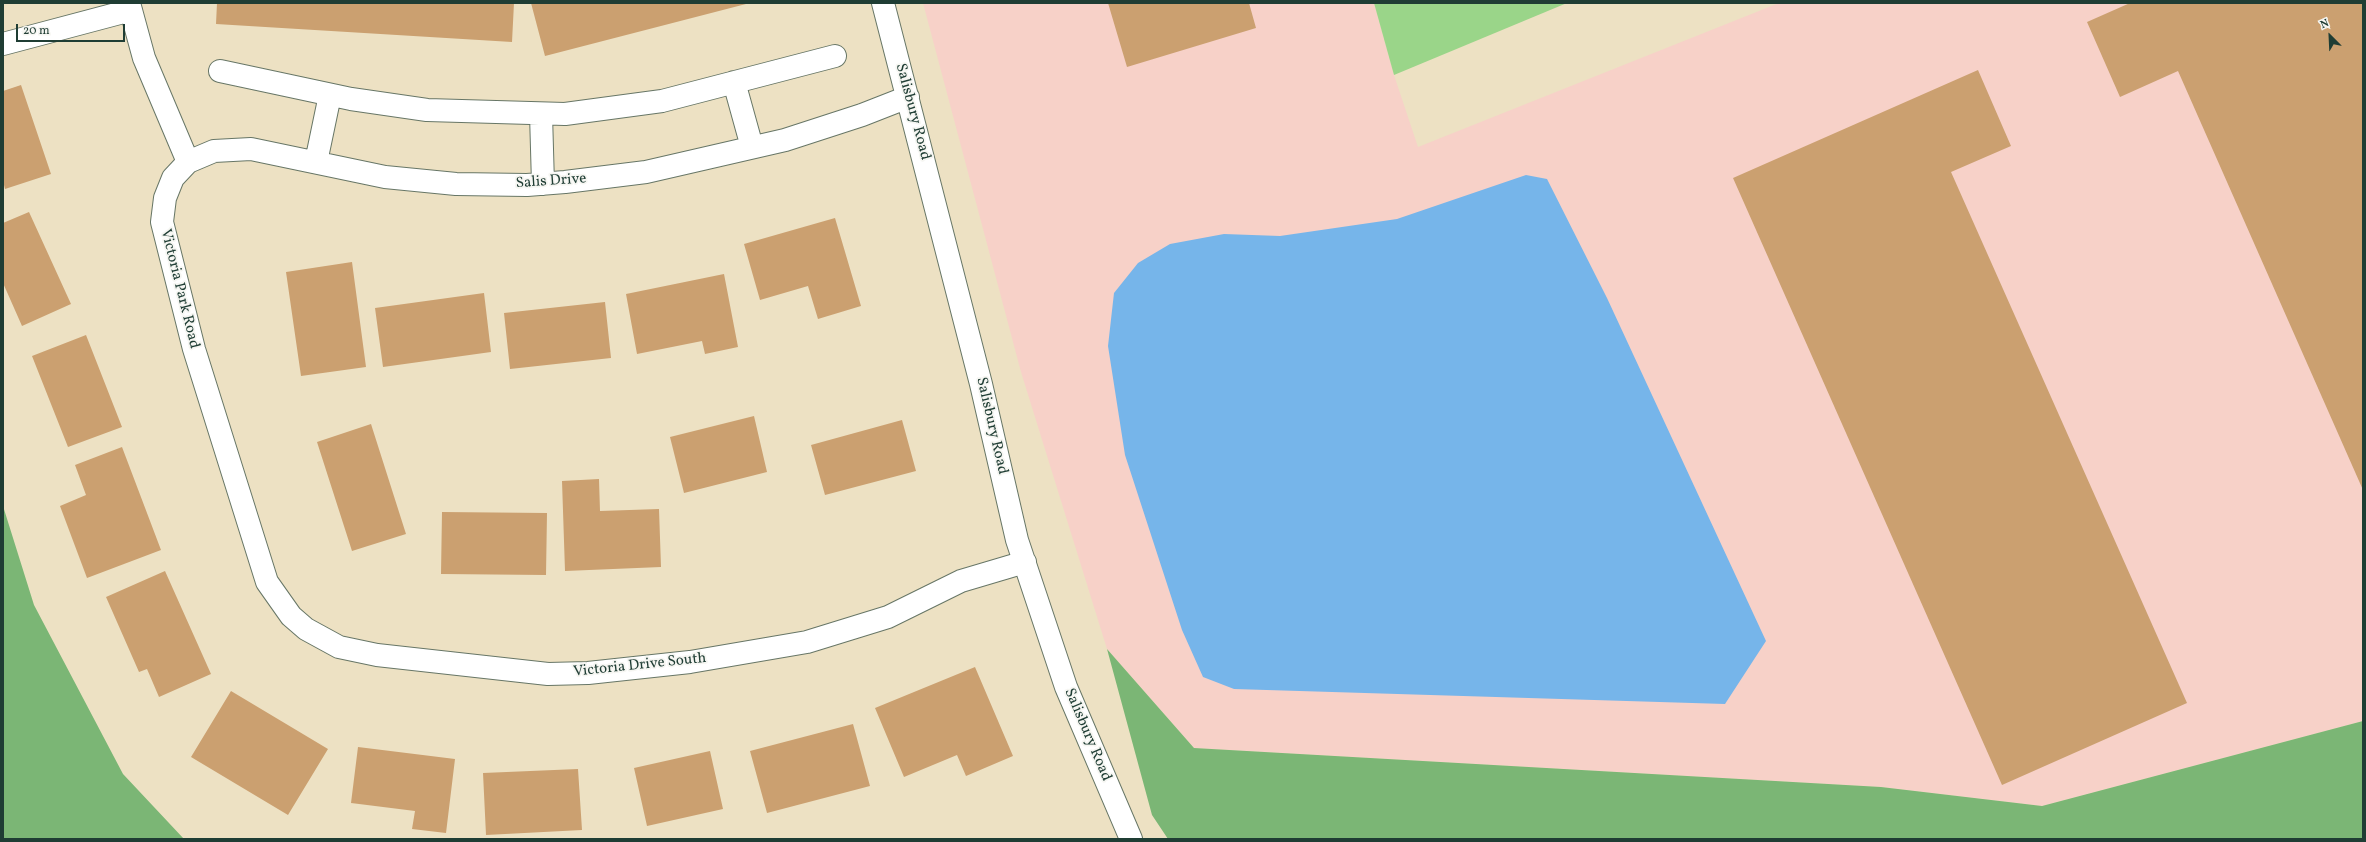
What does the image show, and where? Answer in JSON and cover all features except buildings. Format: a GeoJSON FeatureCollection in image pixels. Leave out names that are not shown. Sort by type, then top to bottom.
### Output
{"type":"FeatureCollection","features":[{"type":"Feature","properties":{"kind":"street","name":"Salisbury Road"},"geometry":{"type":"LineString","coordinates":[[883,3],[981,384],[1017,540],[1066,687],[1131,839]]}},
{"type":"Feature","properties":{"kind":"street"},"geometry":{"type":"LineString","coordinates":[[3,44],[130,7],[144,58],[188,162]]}},
{"type":"Feature","properties":{"kind":"street"},"geometry":{"type":"LineString","coordinates":[[220,72],[330,95],[427,110],[564,114],[662,101],[835,56]]}},
{"type":"Feature","properties":{"kind":"street"},"geometry":{"type":"LineString","coordinates":[[734,82],[752,147]]}},
{"type":"Feature","properties":{"kind":"street"},"geometry":{"type":"LineString","coordinates":[[316,162],[330,95]]}},
{"type":"Feature","properties":{"kind":"street","name":"Salis Drive"},"geometry":{"type":"LineString","coordinates":[[188,162],[214,150],[251,149],[384,177],[456,184],[543,184],[646,172],[785,140],[908,97]]}},
{"type":"Feature","properties":{"kind":"street"},"geometry":{"type":"LineString","coordinates":[[541,114],[543,184]]}},
{"type":"Feature","properties":{"kind":"street","name":"Victoria Park Road"},"geometry":{"type":"LineString","coordinates":[[188,162],[173,178],[170,184],[165,198],[162,222],[194,349],[267,582]]}},
{"type":"Feature","properties":{"kind":"street","name":"Victoria Drive South"},"geometry":{"type":"LineString","coordinates":[[267,582],[291,616],[306,629],[339,647],[377,656],[548,674],[588,672],[690,662],[807,642],[888,617],[961,581],[1025,562]]}},
{"type":"Feature","properties":{"kind":"shaded area"},"geometry":{"type":"Polygon","coordinates":[[[923,3],[1374,3],[1394,75],[1418,147],[1779,3],[2363,3],[2363,721],[2042,806],[1881,787],[1194,748],[1107,649],[1021,372],[923,3]]]}},
{"type":"Feature","properties":{"kind":"green space"},"geometry":{"type":"Polygon","coordinates":[[[1374,3],[1567,3],[1394,75],[1374,3]]]}},
{"type":"Feature","properties":{"kind":"green space"},"geometry":{"type":"Polygon","coordinates":[[[3,506],[34,605],[123,774],[184,839],[3,839],[3,506]]]}},
{"type":"Feature","properties":{"kind":"green space"},"geometry":{"type":"Polygon","coordinates":[[[1107,649],[1194,748],[1881,787],[2042,806],[2363,721],[2363,839],[1168,839],[1152,815],[1107,649]]]}},
{"type":"Feature","properties":{"kind":"water"},"geometry":{"type":"Polygon","coordinates":[[[1526,175],[1547,179],[1607,298],[1766,641],[1725,704],[1234,689],[1203,677],[1182,630],[1125,455],[1108,346],[1114,293],[1138,263],[1170,244],[1224,234],[1280,236],[1397,219],[1526,175]]]}}]}
